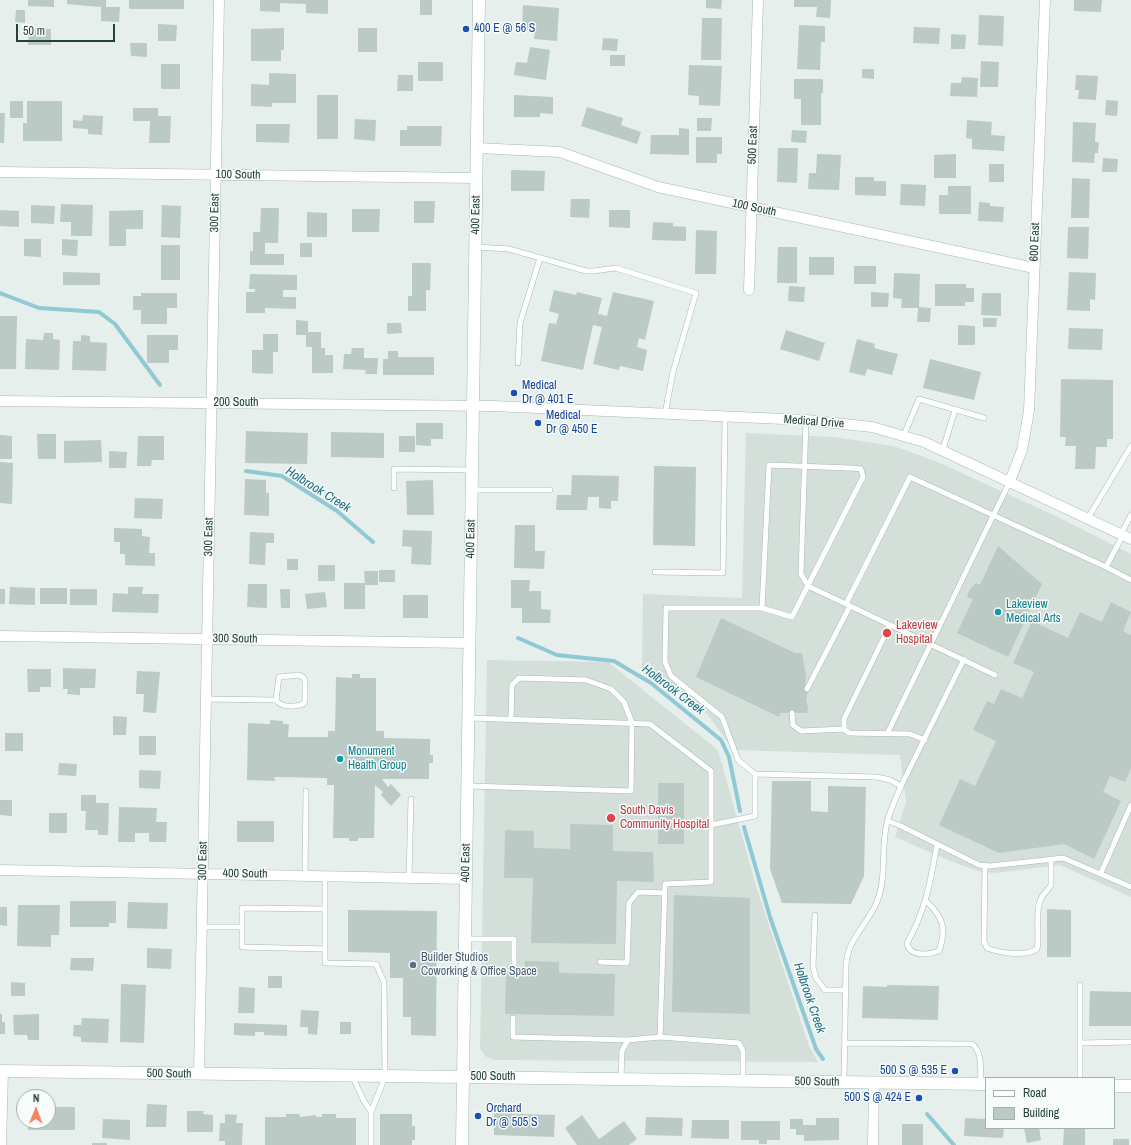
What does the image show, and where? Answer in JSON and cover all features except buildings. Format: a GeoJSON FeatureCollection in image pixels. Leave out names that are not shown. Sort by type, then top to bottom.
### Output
{"type":"FeatureCollection","features":[{"type":"Feature","properties":{"kind":"main road","name":"400 East"},"geometry":{"type":"LineString","coordinates":[[462,1145],[480,0]]}},
{"type":"Feature","properties":{"kind":"main road","name":"500 South"},"geometry":{"type":"LineString","coordinates":[[1,1071],[983,1084]]}},
{"type":"Feature","properties":{"kind":"main road"},"geometry":{"type":"LineString","coordinates":[[1115,1086],[1131,1086]]}},
{"type":"Feature","properties":{"kind":"street","name":"300 East"},"geometry":{"type":"LineString","coordinates":[[199,1074],[219,0]]}},
{"type":"Feature","properties":{"kind":"street","name":"500 East"},"geometry":{"type":"LineString","coordinates":[[749,290],[750,207],[758,0]]}},
{"type":"Feature","properties":{"kind":"street","name":"600 East"},"geometry":{"type":"LineString","coordinates":[[1010,482],[1022,450],[1028,424],[1045,0]]}},
{"type":"Feature","properties":{"kind":"street","name":"100 South"},"geometry":{"type":"LineString","coordinates":[[477,148],[560,152],[647,184],[1034,268]]}},
{"type":"Feature","properties":{"kind":"street","name":"100 South"},"geometry":{"type":"LineString","coordinates":[[0,172],[477,178]]}},
{"type":"Feature","properties":{"kind":"street","name":"200 South"},"geometry":{"type":"LineString","coordinates":[[0,401],[473,406]]}},
{"type":"Feature","properties":{"kind":"street","name":"Medical Drive"},"geometry":{"type":"LineString","coordinates":[[473,406],[806,420],[856,425],[904,435],[943,449],[1125,536]]}},
{"type":"Feature","properties":{"kind":"street","name":"300 South"},"geometry":{"type":"LineString","coordinates":[[0,636],[469,643]]}},
{"type":"Feature","properties":{"kind":"street","name":"400 South"},"geometry":{"type":"LineString","coordinates":[[0,870],[466,878]]}},
{"type":"Feature","properties":{"kind":"street"},"geometry":{"type":"LineString","coordinates":[[1,1071],[1,1145]]}},
{"type":"Feature","properties":{"kind":"street"},"geometry":{"type":"LineString","coordinates":[[873,1145],[874,1083]]}},
{"type":"Feature","properties":{"kind":"lane"},"geometry":{"type":"LineString","coordinates":[[475,247],[509,249],[586,271],[616,268],[696,293],[673,372],[665,414]]}},
{"type":"Feature","properties":{"kind":"lane"},"geometry":{"type":"LineString","coordinates":[[518,363],[520,323],[540,258]]}},
{"type":"Feature","properties":{"kind":"lane"},"geometry":{"type":"LineString","coordinates":[[904,435],[919,399],[984,418]]}},
{"type":"Feature","properties":{"kind":"lane"},"geometry":{"type":"LineString","coordinates":[[943,449],[955,410]]}},
{"type":"Feature","properties":{"kind":"lane"},"geometry":{"type":"LineString","coordinates":[[655,572],[723,573],[725,417]]}},
{"type":"Feature","properties":{"kind":"lane"},"geometry":{"type":"LineString","coordinates":[[806,420],[801,574],[808,586],[995,675]]}},
{"type":"Feature","properties":{"kind":"lane"},"geometry":{"type":"LineString","coordinates":[[1088,518],[1131,446]]}},
{"type":"Feature","properties":{"kind":"lane"},"geometry":{"type":"LineString","coordinates":[[762,608],[769,465],[861,469],[863,477],[792,617],[762,608],[666,608],[665,662],[671,676],[722,717],[738,760],[755,774],[877,777],[890,780],[901,786]]}},
{"type":"Feature","properties":{"kind":"lane"},"geometry":{"type":"LineString","coordinates":[[394,488],[394,469],[472,470]]}},
{"type":"Feature","properties":{"kind":"lane"},"geometry":{"type":"LineString","coordinates":[[807,689],[910,477],[1106,567],[1131,580]]}},
{"type":"Feature","properties":{"kind":"lane"},"geometry":{"type":"LineString","coordinates":[[887,734],[1010,482]]}},
{"type":"Feature","properties":{"kind":"lane"},"geometry":{"type":"LineString","coordinates":[[472,490],[550,490]]}},
{"type":"Feature","properties":{"kind":"lane"},"geometry":{"type":"LineString","coordinates":[[1106,567],[1125,536],[1131,515]]}},
{"type":"Feature","properties":{"kind":"lane"},"geometry":{"type":"LineString","coordinates":[[844,729],[844,719],[890,624]]}},
{"type":"Feature","properties":{"kind":"lane"},"geometry":{"type":"LineString","coordinates":[[844,1082],[848,949],[875,906],[882,886],[884,835],[901,786],[964,659]]}},
{"type":"Feature","properties":{"kind":"lane"},"geometry":{"type":"LineString","coordinates":[[206,699],[276,700],[282,705],[299,706],[303,704],[305,681],[303,677],[299,675],[278,677],[276,700]]}},
{"type":"Feature","properties":{"kind":"lane"},"geometry":{"type":"LineString","coordinates":[[467,786],[631,791],[632,724],[624,702],[611,689],[586,680],[519,678],[512,685],[511,720]]}},
{"type":"Feature","properties":{"kind":"lane"},"geometry":{"type":"LineString","coordinates":[[792,712],[793,725],[801,732],[844,729],[849,733],[910,734],[925,740]]}},
{"type":"Feature","properties":{"kind":"lane"},"geometry":{"type":"LineString","coordinates":[[468,718],[650,724],[711,772],[711,882],[665,884],[660,1038]]}},
{"type":"Feature","properties":{"kind":"lane"},"geometry":{"type":"LineString","coordinates":[[711,825],[755,816],[755,774]]}},
{"type":"Feature","properties":{"kind":"lane"},"geometry":{"type":"LineString","coordinates":[[305,876],[306,791]]}},
{"type":"Feature","properties":{"kind":"lane"},"geometry":{"type":"LineString","coordinates":[[409,878],[410,799]]}},
{"type":"Feature","properties":{"kind":"lane"},"geometry":{"type":"LineString","coordinates":[[1101,874],[1131,805]]}},
{"type":"Feature","properties":{"kind":"lane"},"geometry":{"type":"LineString","coordinates":[[888,821],[985,866],[1063,858],[1131,887]]}},
{"type":"Feature","properties":{"kind":"lane"},"geometry":{"type":"LineString","coordinates":[[926,901],[936,910],[943,925],[939,951],[931,954],[912,953],[907,944],[916,928],[926,901],[937,844]]}},
{"type":"Feature","properties":{"kind":"lane"},"geometry":{"type":"LineString","coordinates":[[985,866],[984,941],[987,948],[998,952],[1031,953],[1037,950],[1039,903],[1042,895],[1051,885],[1051,859]]}},
{"type":"Feature","properties":{"kind":"lane"},"geometry":{"type":"LineString","coordinates":[[325,876],[325,963],[376,964],[384,982],[385,1077],[371,1112],[371,1145]]}},
{"type":"Feature","properties":{"kind":"lane"},"geometry":{"type":"LineString","coordinates":[[600,962],[627,963],[629,904],[638,892],[665,894]]}},
{"type":"Feature","properties":{"kind":"lane"},"geometry":{"type":"LineString","coordinates":[[325,909],[242,908],[242,947],[325,948]]}},
{"type":"Feature","properties":{"kind":"lane"},"geometry":{"type":"LineString","coordinates":[[815,915],[813,967],[816,978],[825,990],[846,990]]}},
{"type":"Feature","properties":{"kind":"lane"},"geometry":{"type":"LineString","coordinates":[[202,927],[242,927]]}},
{"type":"Feature","properties":{"kind":"lane"},"geometry":{"type":"LineString","coordinates":[[465,939],[514,939],[514,968]]}},
{"type":"Feature","properties":{"kind":"lane"},"geometry":{"type":"LineString","coordinates":[[1080,985],[1080,1077]]}},
{"type":"Feature","properties":{"kind":"lane"},"geometry":{"type":"LineString","coordinates":[[513,1018],[513,1037],[628,1040],[660,1038],[739,1043],[743,1051],[743,1081]]}},
{"type":"Feature","properties":{"kind":"lane"},"geometry":{"type":"LineString","coordinates":[[621,1079],[622,1051],[628,1040]]}},
{"type":"Feature","properties":{"kind":"lane"},"geometry":{"type":"LineString","coordinates":[[1080,1044],[1131,1042]]}},
{"type":"Feature","properties":{"kind":"lane"},"geometry":{"type":"LineString","coordinates":[[845,1043],[972,1044],[976,1047],[979,1056],[983,1084]]}},
{"type":"Feature","properties":{"kind":"lane"},"geometry":{"type":"LineString","coordinates":[[352,1076],[371,1112]]}},
{"type":"Feature","properties":{"kind":"shaded area","name":"Lakeview Hospital"},"geometry":{"type":"Polygon","coordinates":[[[746,433],[834,437],[894,446],[940,463],[1058,517],[1131,554],[1131,897],[1060,865],[995,873],[981,872],[950,861],[895,837],[906,802],[900,755],[733,750],[708,715],[656,672],[642,669],[643,594],[742,598],[746,433]]]}},
{"type":"Feature","properties":{"kind":"shaded area","name":"South Davis Community Hospital"},"geometry":{"type":"Polygon","coordinates":[[[487,660],[608,662],[718,750],[756,886],[809,1046],[818,1062],[494,1060],[485,1056],[480,1048],[487,660]]]}},
{"type":"Feature","properties":{"kind":"waterway","name":"Holbrook Creek"},"geometry":{"type":"LineString","coordinates":[[0,293],[39,308],[99,312],[115,324],[160,385]]}},
{"type":"Feature","properties":{"kind":"waterway","name":"Holbrook Creek"},"geometry":{"type":"LineString","coordinates":[[246,471],[282,476],[337,511],[373,542]]}},
{"type":"Feature","properties":{"kind":"waterway","name":"Holbrook Creek"},"geometry":{"type":"LineString","coordinates":[[518,638],[557,655],[614,661],[651,683],[721,740],[729,757],[740,811]]}},
{"type":"Feature","properties":{"kind":"waterway","name":"Holbrook Creek"},"geometry":{"type":"LineString","coordinates":[[744,827],[770,917],[816,1049],[823,1059]]}},
{"type":"Feature","properties":{"kind":"waterway","name":"Holbrook Creek"},"geometry":{"type":"LineString","coordinates":[[927,1114],[954,1145]]}},
{"type":"Feature","properties":{"kind":"place","name":"400 E @ 56 S"},"geometry":{"type":"Point","coordinates":[466,29]}},
{"type":"Feature","properties":{"kind":"place","name":"Medical Dr @ 401 E"},"geometry":{"type":"Point","coordinates":[514,393]}},
{"type":"Feature","properties":{"kind":"place","name":"Medical Dr @ 450 E"},"geometry":{"type":"Point","coordinates":[538,423]}},
{"type":"Feature","properties":{"kind":"place","name":"Lakeview Medical Arts"},"geometry":{"type":"Point","coordinates":[998,612]}},
{"type":"Feature","properties":{"kind":"place","name":"Lakeview Hospital"},"geometry":{"type":"Point","coordinates":[887,633]}},
{"type":"Feature","properties":{"kind":"place","name":"Monument Health Group"},"geometry":{"type":"Point","coordinates":[340,759]}},
{"type":"Feature","properties":{"kind":"place","name":"South Davis Community Hospital"},"geometry":{"type":"Point","coordinates":[611,818]}},
{"type":"Feature","properties":{"kind":"place","name":"Builder Studios Coworking & Office Space"},"geometry":{"type":"Point","coordinates":[413,965]}},
{"type":"Feature","properties":{"kind":"place","name":"500 S @ 535 E"},"geometry":{"type":"Point","coordinates":[955,1071]}},
{"type":"Feature","properties":{"kind":"place","name":"500 S @ 424 E"},"geometry":{"type":"Point","coordinates":[919,1098]}},
{"type":"Feature","properties":{"kind":"place","name":"Orchard Dr @ 505 S"},"geometry":{"type":"Point","coordinates":[478,1116]}}]}
